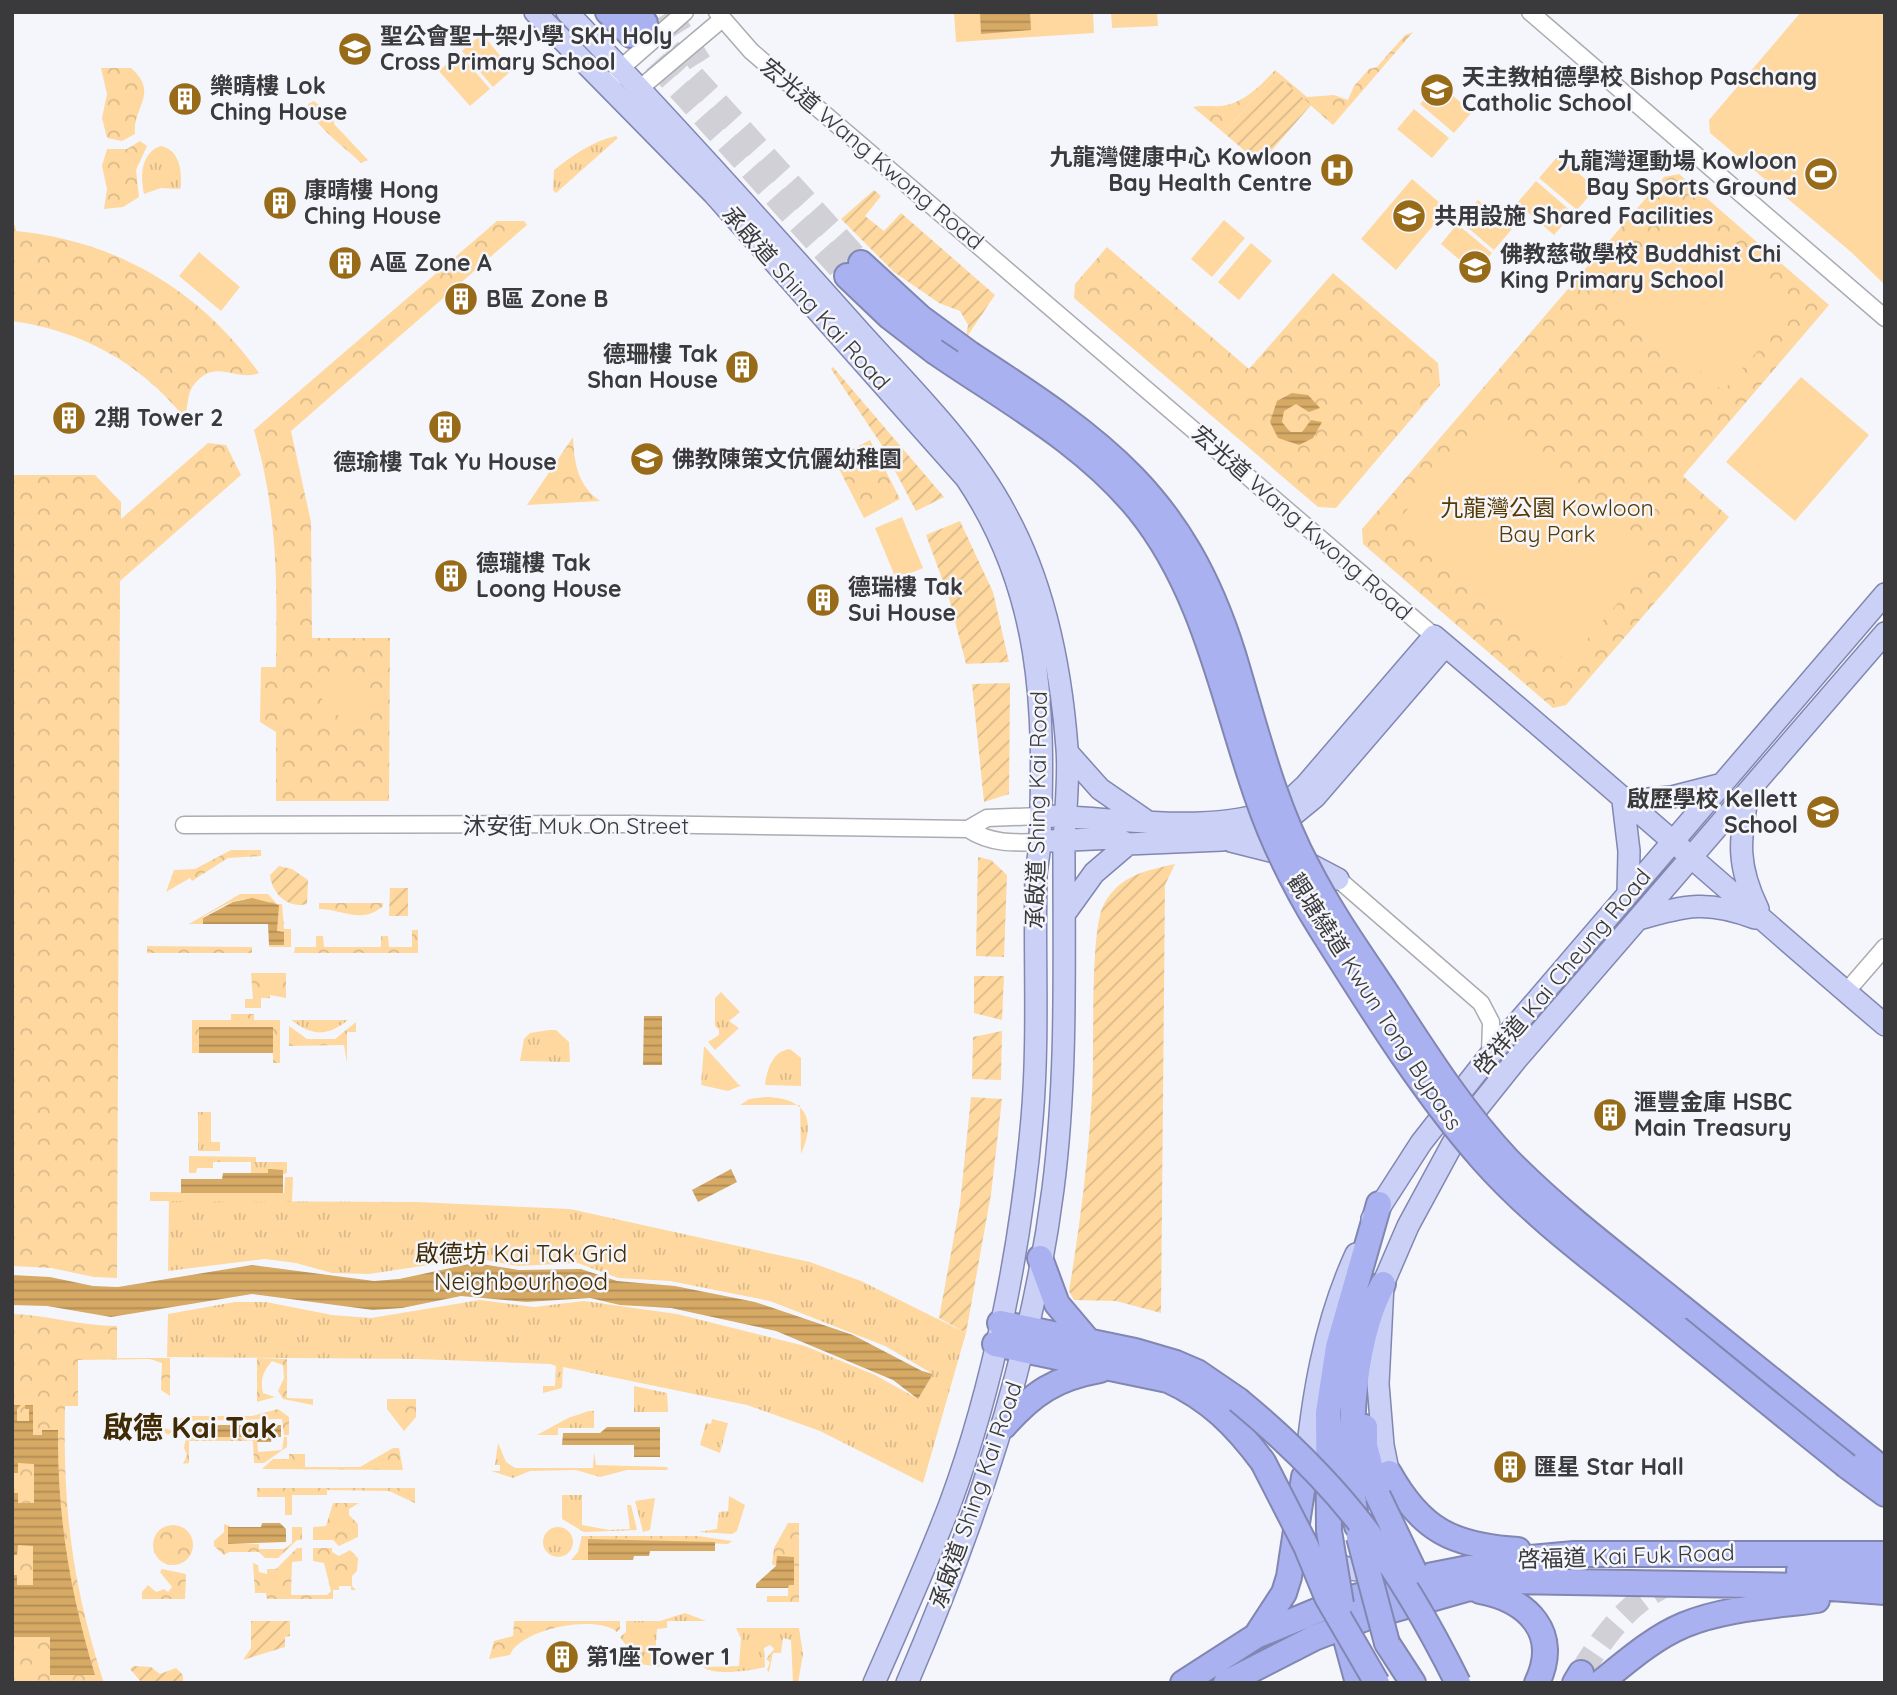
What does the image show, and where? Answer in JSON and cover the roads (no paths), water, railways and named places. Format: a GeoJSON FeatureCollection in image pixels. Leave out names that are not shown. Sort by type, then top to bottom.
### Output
{"type":"FeatureCollection","features":[{"type":"Feature","properties":{"kind":"highway"},"geometry":{"type":"LineString","coordinates":[[608,12],[637,21]]}},
{"type":"Feature","properties":{"kind":"highway","name":"觀塘繞道 Kwun Tong Bypass"},"geometry":{"type":"LineString","coordinates":[[1885,1471],[1571,1218],[1523,1175],[1472,1119],[1425,1053],[1335,915],[1306,865],[1280,804],[1215,604],[1177,531],[1133,475],[1103,447],[1066,418],[854,270],[913,336],[1076,449],[1122,491],[1157,535],[1185,583],[1201,622],[1257,798],[1294,883],[1323,932],[1428,1090],[1477,1153],[1511,1189],[1563,1236],[1885,1494]]}},
{"type":"Feature","properties":{"kind":"highway"},"geometry":{"type":"LineString","coordinates":[[1358,1683],[1342,1619],[1329,1531],[1328,1413],[1338,1347],[1379,1204]]}},
{"type":"Feature","properties":{"kind":"highway"},"geometry":{"type":"LineString","coordinates":[[1040,1258],[1057,1304],[1091,1344]]}},
{"type":"Feature","properties":{"kind":"highway"},"geometry":{"type":"LineString","coordinates":[[1383,1284],[1374,1300],[1363,1338],[1352,1424],[1351,1490],[1359,1537],[1387,1643],[1413,1683]]}},
{"type":"Feature","properties":{"kind":"highway"},"geometry":{"type":"LineString","coordinates":[[998,1334],[1168,1380],[1198,1395],[1226,1417],[1263,1462],[1306,1546],[1326,1597],[1342,1619],[1377,1683]]}},
{"type":"Feature","properties":{"kind":"highway"},"geometry":{"type":"LineString","coordinates":[[1025,1340],[1091,1344],[1135,1351],[1197,1372],[1238,1400],[1309,1462],[1364,1524],[1402,1580],[1458,1683]]}},
{"type":"Feature","properties":{"kind":"highway"},"geometry":{"type":"LineString","coordinates":[[1004,1426],[1033,1395],[1047,1387],[1089,1372],[1114,1367]]}},
{"type":"Feature","properties":{"kind":"highway"},"geometry":{"type":"LineString","coordinates":[[1359,1374],[1365,1446],[1378,1496],[1395,1537],[1475,1683]]}},
{"type":"Feature","properties":{"kind":"highway"},"geometry":{"type":"LineString","coordinates":[[1389,1473],[1411,1508],[1447,1536],[1497,1549],[1574,1554]]}},
{"type":"Feature","properties":{"kind":"highway"},"geometry":{"type":"LineString","coordinates":[[1256,1636],[1284,1593],[1289,1577],[1304,1477]]}},
{"type":"Feature","properties":{"kind":"highway","name":"啓福道 Kai Fuk Road"},"geometry":{"type":"LineString","coordinates":[[1183,1683],[1256,1636],[1338,1602],[1428,1576],[1509,1560],[1574,1554],[1885,1554]]}},
{"type":"Feature","properties":{"kind":"highway"},"geometry":{"type":"LineString","coordinates":[[1717,1573],[1881,1585]]}},
{"type":"Feature","properties":{"kind":"highway","name":"啓福道 Kai Fuk Road"},"geometry":{"type":"LineString","coordinates":[[1226,1683],[1283,1652],[1340,1627],[1466,1589],[1533,1580],[1804,1586],[1881,1585]]}},
{"type":"Feature","properties":{"kind":"highway"},"geometry":{"type":"LineString","coordinates":[[1585,1679],[1685,1624],[1881,1585]]}},
{"type":"Feature","properties":{"kind":"highway"},"geometry":{"type":"LineString","coordinates":[[1466,1589],[1515,1601],[1536,1620],[1545,1651],[1537,1683]]}},
{"type":"Feature","properties":{"kind":"highway"},"geometry":{"type":"LineString","coordinates":[[1617,1683],[1640,1651]]}},
{"type":"Feature","properties":{"kind":"main road","name":"承啟道 Shing Kai Road"},"geometry":{"type":"LineString","coordinates":[[535,12],[792,255],[954,438],[985,477],[1021,544],[1039,590],[1056,666],[1068,753],[1063,840],[1066,1029],[1054,1186],[1025,1340],[1004,1426],[907,1683]]}},
{"type":"Feature","properties":{"kind":"main road","name":"承啟道 Shing Kai Road"},"geometry":{"type":"LineString","coordinates":[[568,12],[620,69],[623,94],[787,274],[966,478],[986,508],[1016,576],[1036,654],[1041,712],[1040,842],[1036,873],[1037,1044],[1027,1170],[998,1334],[950,1503],[874,1683]]}},
{"type":"Feature","properties":{"kind":"main road","name":"啓祥道 Kai Cheung Road"},"geometry":{"type":"LineString","coordinates":[[1885,594],[1490,1055],[1421,1143],[1379,1204],[1345,1279],[1326,1341],[1318,1371],[1304,1477],[1311,1536],[1332,1562],[1356,1571],[1373,1567],[1386,1559],[1398,1539],[1398,1524],[1380,1425],[1378,1384],[1383,1284],[1408,1226],[1460,1130],[1885,633]]}},
{"type":"Feature","properties":{"kind":"main road","name":"宏光道 Wang Kwong Road"},"geometry":{"type":"LineString","coordinates":[[1439,641],[1623,801],[1673,840],[1885,1026]]}},
{"type":"Feature","properties":{"kind":"main road"},"geometry":{"type":"LineString","coordinates":[[1040,842],[1115,838],[1128,844],[1222,840],[1256,833],[1284,813],[1315,797],[1439,641]]}},
{"type":"Feature","properties":{"kind":"main road"},"geometry":{"type":"LineString","coordinates":[[1068,753],[1100,789],[1147,822]]}},
{"type":"Feature","properties":{"kind":"main road"},"geometry":{"type":"LineString","coordinates":[[1628,894],[1629,851],[1623,801],[1672,797],[1719,785]]}},
{"type":"Feature","properties":{"kind":"main road"},"geometry":{"type":"LineString","coordinates":[[1748,793],[1740,840],[1742,870],[1764,922]]}},
{"type":"Feature","properties":{"kind":"main road"},"geometry":{"type":"LineString","coordinates":[[1040,816],[1147,822],[1223,820],[1284,813]]}},
{"type":"Feature","properties":{"kind":"main road"},"geometry":{"type":"LineString","coordinates":[[1222,840],[1285,853],[1338,879]]}},
{"type":"Feature","properties":{"kind":"main road"},"geometry":{"type":"LineString","coordinates":[[1066,912],[1094,873],[1128,844]]}},
{"type":"Feature","properties":{"kind":"main road"},"geometry":{"type":"LineString","coordinates":[[1639,919],[1683,906],[1707,904],[1731,909],[1764,922]]}},
{"type":"Feature","properties":{"kind":"street"},"geometry":{"type":"LineString","coordinates":[[620,69],[685,12]]}},
{"type":"Feature","properties":{"kind":"street"},"geometry":{"type":"LineString","coordinates":[[1531,12],[1885,318]]}},
{"type":"Feature","properties":{"kind":"street"},"geometry":{"type":"LineString","coordinates":[[623,94],[719,16]]}},
{"type":"Feature","properties":{"kind":"street","name":"宏光道 Wang Kwong Road"},"geometry":{"type":"LineString","coordinates":[[719,16],[751,51],[1439,641]]}},
{"type":"Feature","properties":{"kind":"street","name":"沐安街 Muk On Street"},"geometry":{"type":"LineString","coordinates":[[184,825],[633,824],[968,829],[987,818],[1040,816]]}},
{"type":"Feature","properties":{"kind":"street","name":"沐安街 Muk On Street"},"geometry":{"type":"LineString","coordinates":[[968,829],[984,839],[1009,843],[1040,842]]}},
{"type":"Feature","properties":{"kind":"street"},"geometry":{"type":"LineString","coordinates":[[1338,879],[1481,1003],[1491,1023],[1490,1055]]}},
{"type":"Feature","properties":{"kind":"street"},"geometry":{"type":"LineString","coordinates":[[1846,992],[1885,947]]}},
{"type":"Feature","properties":{"kind":"tunnel"},"geometry":{"type":"LineString","coordinates":[[668,12],[703,68]]}},
{"type":"Feature","properties":{"kind":"tunnel"},"geometry":{"type":"LineString","coordinates":[[645,23],[861,263]]}},
{"type":"Feature","properties":{"kind":"tunnel"},"geometry":{"type":"LineString","coordinates":[[631,35],[847,276]]}},
{"type":"Feature","properties":{"kind":"tunnel"},"geometry":{"type":"LineString","coordinates":[[1581,1673],[1610,1631],[1633,1606],[1661,1587],[1677,1581]]}},
{"type":"Feature","properties":{"kind":"place","name":"聖公會聖十架小學 SKH Holy Cross Primary School"},"geometry":{"type":"Point","coordinates":[355,49]}},
{"type":"Feature","properties":{"kind":"place","name":"天主教柏德學校 Bishop Paschang Catholic School"},"geometry":{"type":"Point","coordinates":[1437,90]}},
{"type":"Feature","properties":{"kind":"place","name":"樂晴樓 Lok Ching House"},"geometry":{"type":"Point","coordinates":[185,99]}},
{"type":"Feature","properties":{"kind":"place","name":"九龍灣健康中心 Kowloon Bay Health Centre"},"geometry":{"type":"Point","coordinates":[1337,170]}},
{"type":"Feature","properties":{"kind":"place","name":"九龍灣運動場 Kowloon Bay Sports Ground"},"geometry":{"type":"Point","coordinates":[1821,174]}},
{"type":"Feature","properties":{"kind":"place","name":"康晴樓 Hong Ching House"},"geometry":{"type":"Point","coordinates":[280,203]}},
{"type":"Feature","properties":{"kind":"place","name":"共用設施 Shared Facilities"},"geometry":{"type":"Point","coordinates":[1409,216]}},
{"type":"Feature","properties":{"kind":"place","name":"A區 Zone A"},"geometry":{"type":"Point","coordinates":[345,263]}},
{"type":"Feature","properties":{"kind":"place","name":"佛教慈敬學校 Buddhist Chi King Primary School"},"geometry":{"type":"Point","coordinates":[1475,267]}},
{"type":"Feature","properties":{"kind":"place","name":"B區 Zone B"},"geometry":{"type":"Point","coordinates":[461,299]}},
{"type":"Feature","properties":{"kind":"place","name":"德珊樓 Tak Shan House"},"geometry":{"type":"Point","coordinates":[742,367]}},
{"type":"Feature","properties":{"kind":"place","name":"2期 Tower 2"},"geometry":{"type":"Point","coordinates":[69,418]}},
{"type":"Feature","properties":{"kind":"place","name":"德瑜樓 Tak Yu House"},"geometry":{"type":"Point","coordinates":[445,427]}},
{"type":"Feature","properties":{"kind":"place","name":"佛教陳策文伉儷幼稚園"},"geometry":{"type":"Point","coordinates":[647,459]}},
{"type":"Feature","properties":{"kind":"place","name":"德瓏樓 Tak Loong House"},"geometry":{"type":"Point","coordinates":[451,576]}},
{"type":"Feature","properties":{"kind":"place","name":"德瑞樓 Tak Sui House"},"geometry":{"type":"Point","coordinates":[823,600]}},
{"type":"Feature","properties":{"kind":"place","name":"啟歷學校 Kellett School"},"geometry":{"type":"Point","coordinates":[1823,812]}},
{"type":"Feature","properties":{"kind":"place","name":"滙豐金庫 HSBC Main Treasury"},"geometry":{"type":"Point","coordinates":[1610,1115]}},
{"type":"Feature","properties":{"kind":"place","name":"匯星 Star Hall"},"geometry":{"type":"Point","coordinates":[1510,1467]}},
{"type":"Feature","properties":{"kind":"place","name":"第1座 Tower 1"},"geometry":{"type":"Point","coordinates":[562,1657]}},
{"type":"Feature","properties":{"kind":"district","name":"啟德坊 Kai Tak Grid Neighbourhood"},"geometry":{"type":"Point","coordinates":[521,1268]}},
{"type":"Feature","properties":{"kind":"district","name":"啟德 Kai Tak"},"geometry":{"type":"Point","coordinates":[190,1428]}},
{"type":"Feature","properties":{"kind":"park label","name":"九龍灣公園 Kowloon Bay Park"},"geometry":{"type":"Point","coordinates":[1547,521]}}]}
